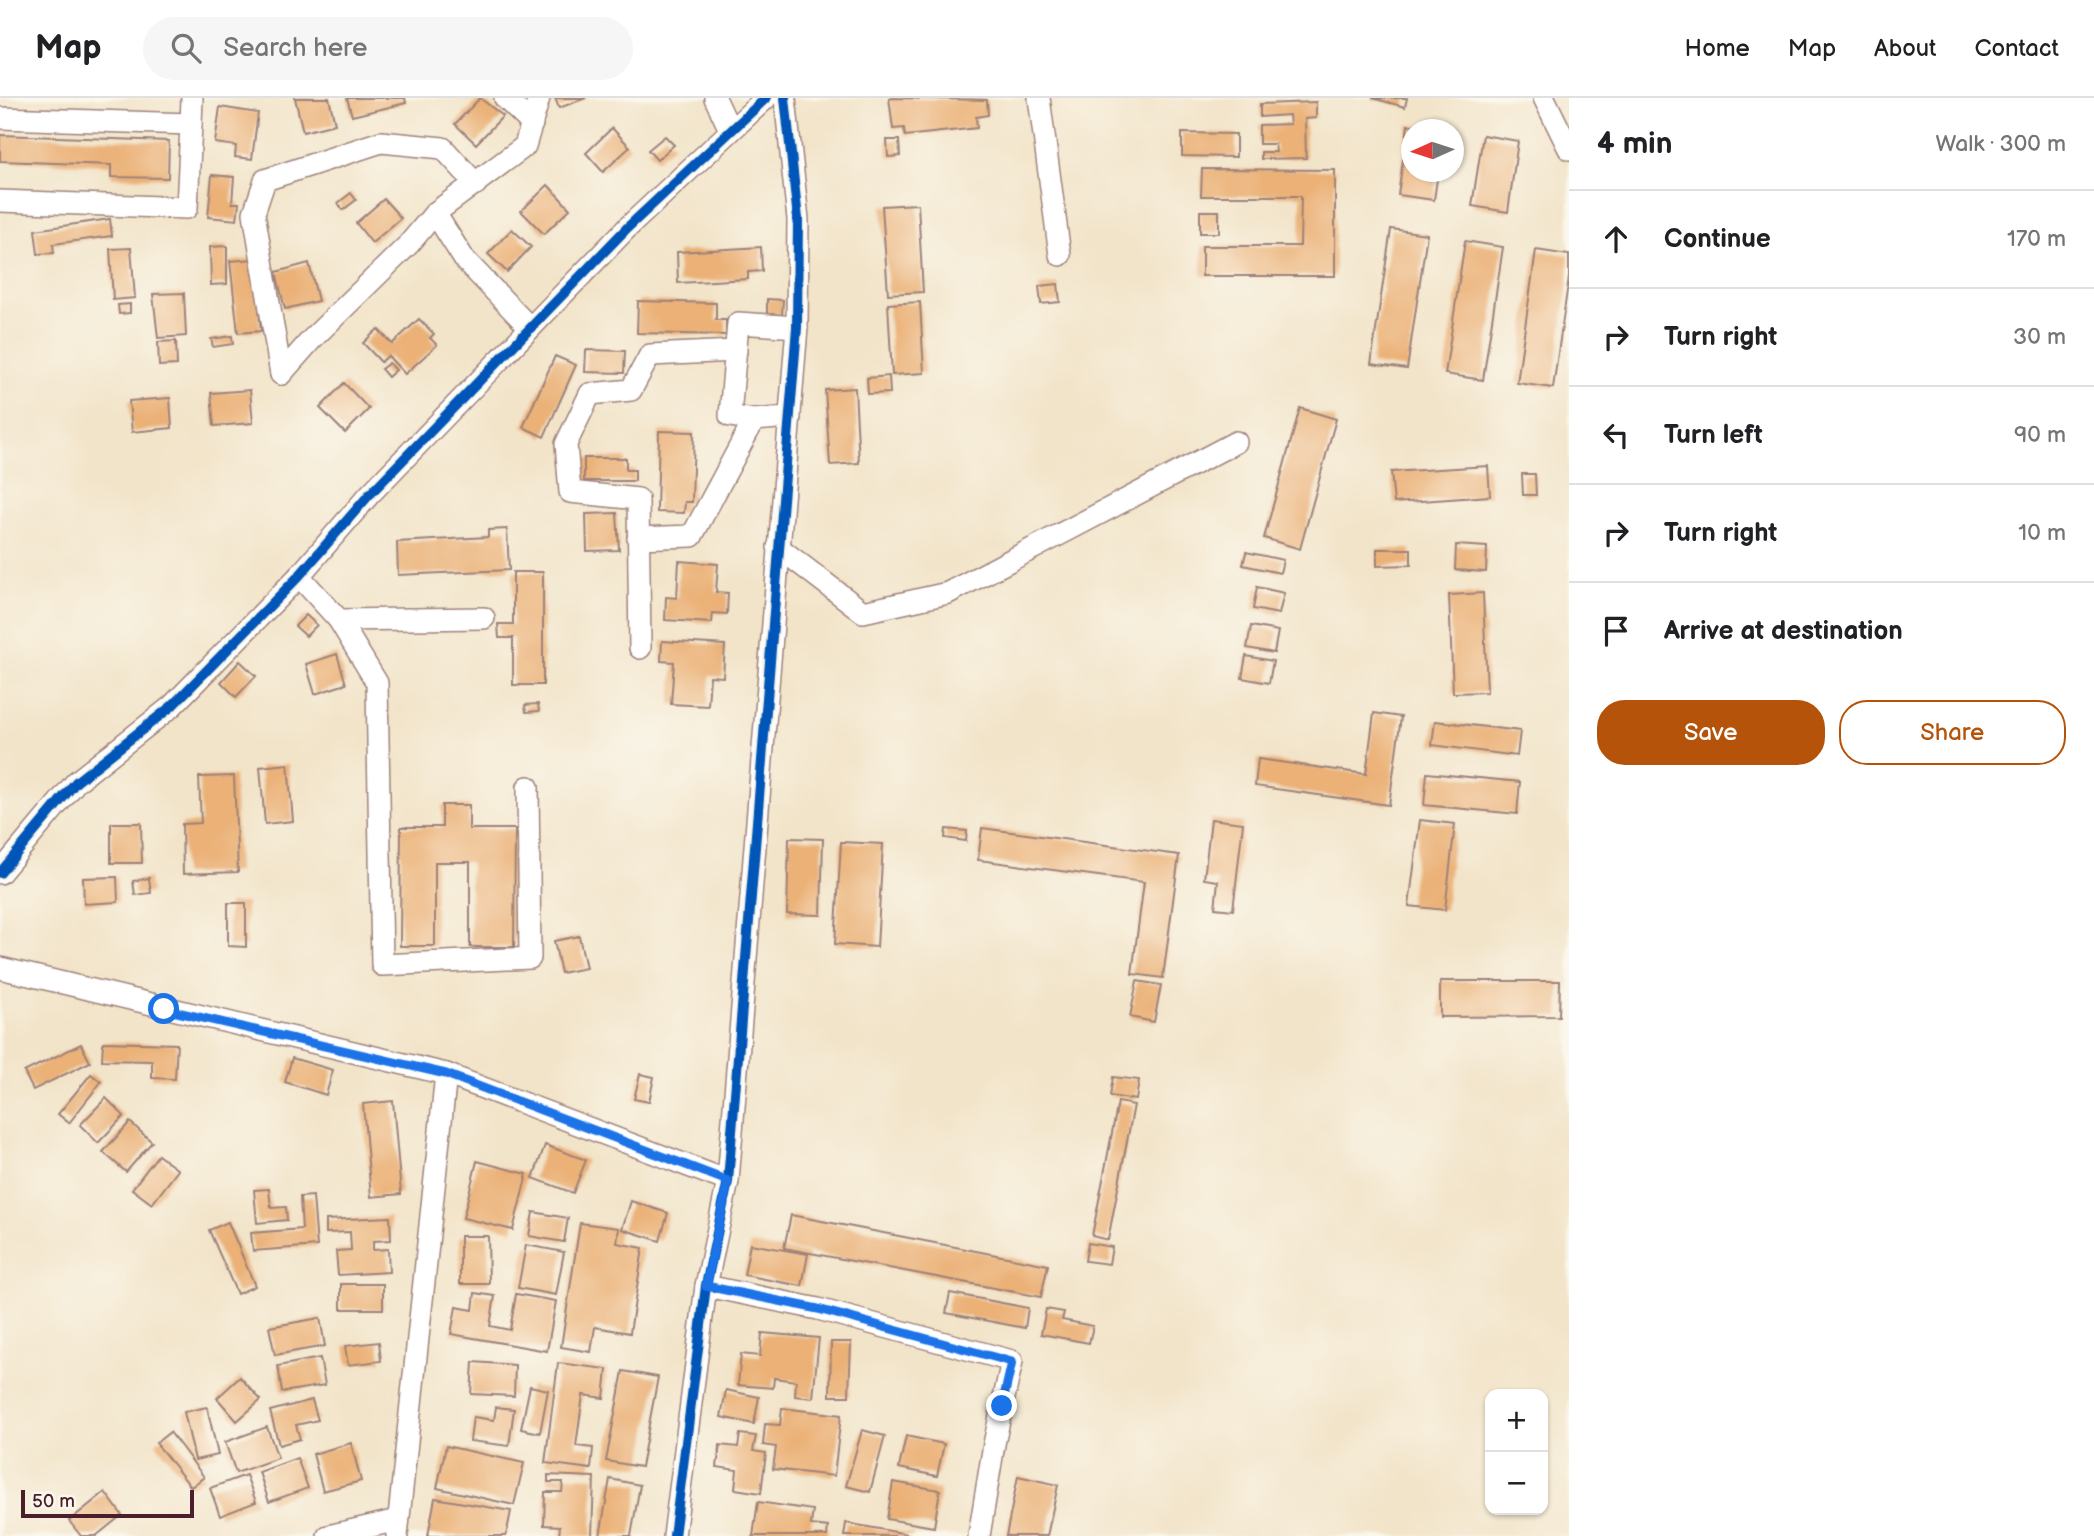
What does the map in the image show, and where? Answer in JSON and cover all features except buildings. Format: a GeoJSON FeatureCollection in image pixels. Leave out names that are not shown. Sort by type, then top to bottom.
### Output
{"type":"FeatureCollection","features":[{"type":"Feature","properties":{"kind":"street"},"geometry":{"type":"LineString","coordinates":[[0,201],[187,208],[192,98]]}},
{"type":"Feature","properties":{"kind":"street"},"geometry":{"type":"LineString","coordinates":[[505,98],[532,124]]}},
{"type":"Feature","properties":{"kind":"street"},"geometry":{"type":"LineString","coordinates":[[477,184],[443,148],[381,142],[265,180],[254,213],[281,374],[311,340],[409,244],[435,213],[477,184],[525,146],[539,98]]}},
{"type":"Feature","properties":{"kind":"street"},"geometry":{"type":"LineString","coordinates":[[715,98],[730,130]]}},
{"type":"Feature","properties":{"kind":"street"},"geometry":{"type":"LineString","coordinates":[[0,873],[76,782],[172,706],[299,576],[369,495],[627,228],[766,98]]}},
{"type":"Feature","properties":{"kind":"street"},"geometry":{"type":"LineString","coordinates":[[674,1536],[706,1286],[728,1181],[797,327],[798,219],[785,98]]}},
{"type":"Feature","properties":{"kind":"street"},"geometry":{"type":"LineString","coordinates":[[1039,98],[1060,255]]}},
{"type":"Feature","properties":{"kind":"street"},"geometry":{"type":"LineString","coordinates":[[1544,98],[1569,149]]}},
{"type":"Feature","properties":{"kind":"street"},"geometry":{"type":"LineString","coordinates":[[0,118],[191,124]]}},
{"type":"Feature","properties":{"kind":"street"},"geometry":{"type":"LineString","coordinates":[[435,213],[464,259],[530,328]]}},
{"type":"Feature","properties":{"kind":"street"},"geometry":{"type":"LineString","coordinates":[[790,417],[754,420],[730,416],[738,323],[797,327]]}},
{"type":"Feature","properties":{"kind":"street"},"geometry":{"type":"LineString","coordinates":[[640,648],[638,499],[570,492],[566,444],[590,394],[631,390],[650,355],[736,351]]}},
{"type":"Feature","properties":{"kind":"street"},"geometry":{"type":"LineString","coordinates":[[638,538],[692,536],[754,420]]}},
{"type":"Feature","properties":{"kind":"street"},"geometry":{"type":"LineString","coordinates":[[778,547],[863,612],[948,593],[1236,442]]}},
{"type":"Feature","properties":{"kind":"street"},"geometry":{"type":"LineString","coordinates":[[299,576],[339,620],[377,683],[382,965],[530,958],[528,787]]}},
{"type":"Feature","properties":{"kind":"street"},"geometry":{"type":"LineString","coordinates":[[339,620],[484,618]]}},
{"type":"Feature","properties":{"kind":"street"},"geometry":{"type":"LineString","coordinates":[[0,968],[446,1074],[728,1181]]}},
{"type":"Feature","properties":{"kind":"street"},"geometry":{"type":"LineString","coordinates":[[328,1536],[397,1528],[446,1074]]}},
{"type":"Feature","properties":{"kind":"street"},"geometry":{"type":"LineString","coordinates":[[706,1286],[818,1309],[1012,1362],[994,1444],[979,1536]]}},
{"type":"Feature","properties":{"kind":"cycle path"},"geometry":{"type":"LineString","coordinates":[[0,873],[76,782],[172,706],[299,576],[369,495],[627,228],[766,98]]}},
{"type":"Feature","properties":{"kind":"cycle path"},"geometry":{"type":"LineString","coordinates":[[674,1536],[706,1286],[728,1181],[797,327],[798,219],[785,98]]}},
{"type":"Feature","properties":{"kind":"route"},"geometry":{"type":"LineString","coordinates":[[164,1009],[446,1074],[728,1181],[706,1286],[818,1309],[959,1350],[1012,1362],[1002,1406]]}}]}
